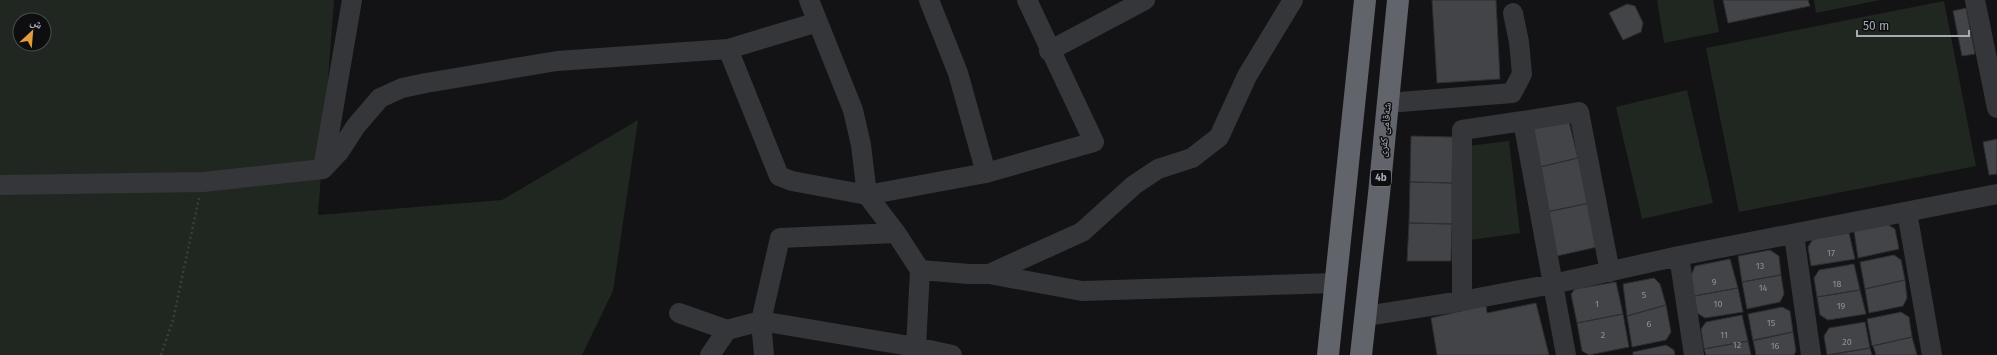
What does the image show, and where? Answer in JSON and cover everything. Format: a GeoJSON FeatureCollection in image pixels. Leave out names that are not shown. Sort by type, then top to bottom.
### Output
{"type":"FeatureCollection","features":[{"type":"Feature","properties":{"kind":"highway"},"geometry":{"type":"LineString","coordinates":[[1328,355],[1365,0]]}},
{"type":"Feature","properties":{"kind":"highway","name":"شەقامی کفری"},"geometry":{"type":"LineString","coordinates":[[1361,355],[1398,0]]}},
{"type":"Feature","properties":{"kind":"street"},"geometry":{"type":"LineString","coordinates":[[323,169],[352,0]]}},
{"type":"Feature","properties":{"kind":"street"},"geometry":{"type":"LineString","coordinates":[[809,0],[854,110],[861,145],[867,195],[896,233],[920,270],[916,346]]}},
{"type":"Feature","properties":{"kind":"street"},"geometry":{"type":"LineString","coordinates":[[929,0],[958,73],[986,173]]}},
{"type":"Feature","properties":{"kind":"street"},"geometry":{"type":"LineString","coordinates":[[728,49],[779,176],[792,181],[867,195],[986,173],[1094,142],[1049,51],[1027,0]]}},
{"type":"Feature","properties":{"kind":"street"},"geometry":{"type":"LineString","coordinates":[[1049,51],[1145,0]]}},
{"type":"Feature","properties":{"kind":"street"},"geometry":{"type":"LineString","coordinates":[[989,274],[1082,232],[1134,185],[1158,169],[1192,158],[1219,137],[1247,76],[1293,0]]}},
{"type":"Feature","properties":{"kind":"street"},"geometry":{"type":"LineString","coordinates":[[1975,0],[1997,108]]}},
{"type":"Feature","properties":{"kind":"street"},"geometry":{"type":"LineString","coordinates":[[1388,103],[1512,93],[1522,74],[1519,42],[1513,13]]}},
{"type":"Feature","properties":{"kind":"street"},"geometry":{"type":"LineString","coordinates":[[0,185],[203,182],[323,169],[339,152],[356,126],[380,98],[402,88],[557,61],[728,49],[818,22]]}},
{"type":"Feature","properties":{"kind":"street"},"geometry":{"type":"LineString","coordinates":[[1462,301],[1462,130],[1578,112],[1610,272]]}},
{"type":"Feature","properties":{"kind":"street"},"geometry":{"type":"LineString","coordinates":[[1523,121],[1566,355]]}},
{"type":"Feature","properties":{"kind":"street"},"geometry":{"type":"LineString","coordinates":[[1366,316],[1462,301],[1553,284],[1679,256],[1794,235],[1997,194]]}},
{"type":"Feature","properties":{"kind":"street"},"geometry":{"type":"LineString","coordinates":[[1908,212],[1932,355]]}},
{"type":"Feature","properties":{"kind":"street"},"geometry":{"type":"LineString","coordinates":[[764,355],[761,321],[780,238],[896,233]]}},
{"type":"Feature","properties":{"kind":"street"},"geometry":{"type":"LineString","coordinates":[[1794,235],[1811,355]]}},
{"type":"Feature","properties":{"kind":"street"},"geometry":{"type":"LineString","coordinates":[[1679,256],[1694,355]]}},
{"type":"Feature","properties":{"kind":"street"},"geometry":{"type":"LineString","coordinates":[[920,270],[968,274],[989,274],[1082,290],[1336,283]]}},
{"type":"Feature","properties":{"kind":"street"},"geometry":{"type":"LineString","coordinates":[[679,313],[727,330],[761,321],[916,346],[952,355]]}},
{"type":"Feature","properties":{"kind":"street"},"geometry":{"type":"LineString","coordinates":[[710,355],[727,330]]}},
{"type":"Feature","properties":{"kind":"path"},"geometry":{"type":"LineString","coordinates":[[161,355],[173,320],[203,182]]}},
{"type":"Feature","properties":{"kind":"shaded area"},"geometry":{"type":"Polygon","coordinates":[[[0,0],[334,0],[318,215],[502,200],[638,120],[613,291],[582,355],[0,355],[0,0]]]}},
{"type":"Feature","properties":{"kind":"shaded area"},"geometry":{"type":"Polygon","coordinates":[[[1657,0],[1713,0],[1719,32],[1664,43],[1657,0]]]}},
{"type":"Feature","properties":{"kind":"shaded area"},"geometry":{"type":"Polygon","coordinates":[[[1814,0],[1880,0],[1816,13],[1814,0]]]}},
{"type":"Feature","properties":{"kind":"shaded area"},"geometry":{"type":"Polygon","coordinates":[[[1944,1],[1976,166],[1739,212],[1706,48],[1944,1]]]}},
{"type":"Feature","properties":{"kind":"shaded area"},"geometry":{"type":"Polygon","coordinates":[[[1687,90],[1713,203],[1642,219],[1616,107],[1687,90]]]}},
{"type":"Feature","properties":{"kind":"shaded area"},"geometry":{"type":"Polygon","coordinates":[[[1509,141],[1520,233],[1470,240],[1469,146],[1509,141]]]}},
{"type":"Feature","properties":{"kind":"building"},"geometry":{"type":"Polygon","coordinates":[[[1432,0],[1496,0],[1500,79],[1437,83],[1432,0]]]}},
{"type":"Feature","properties":{"kind":"building"},"geometry":{"type":"Polygon","coordinates":[[[1723,0],[1808,0],[1810,6],[1728,23],[1723,0]]]}},
{"type":"Feature","properties":{"kind":"building"},"geometry":{"type":"Polygon","coordinates":[[[1627,4],[1635,6],[1643,23],[1641,32],[1623,40],[1609,13],[1627,4]]]}},
{"type":"Feature","properties":{"kind":"building"},"geometry":{"type":"Polygon","coordinates":[[[1966,8],[1975,54],[1962,56],[1953,11],[1966,8]]]}},
{"type":"Feature","properties":{"kind":"building"},"geometry":{"type":"Polygon","coordinates":[[[1568,118],[1578,158],[1540,167],[1531,128],[1568,118]]]}},
{"type":"Feature","properties":{"kind":"building"},"geometry":{"type":"Polygon","coordinates":[[[1411,136],[1453,137],[1452,183],[1410,182],[1411,136]]]}},
{"type":"Feature","properties":{"kind":"building"},"geometry":{"type":"Polygon","coordinates":[[[1997,139],[1997,174],[1989,175],[1983,142],[1997,139]]]}},
{"type":"Feature","properties":{"kind":"building"},"geometry":{"type":"Polygon","coordinates":[[[1578,158],[1589,203],[1547,212],[1540,167],[1578,158]]]}},
{"type":"Feature","properties":{"kind":"building"},"geometry":{"type":"Polygon","coordinates":[[[1410,182],[1452,183],[1452,224],[1409,223],[1410,182]]]}},
{"type":"Feature","properties":{"kind":"building"},"geometry":{"type":"Polygon","coordinates":[[[1589,203],[1597,247],[1557,256],[1547,212],[1589,203]]]}},
{"type":"Feature","properties":{"kind":"building"},"geometry":{"type":"Polygon","coordinates":[[[1409,223],[1452,224],[1451,261],[1407,261],[1409,223]]]}},
{"type":"Feature","properties":{"kind":"building"},"geometry":{"type":"Polygon","coordinates":[[[1887,224],[1895,229],[1899,249],[1858,258],[1854,231],[1887,224]]]}},
{"type":"Feature","properties":{"kind":"building"},"geometry":{"type":"Polygon","coordinates":[[[1849,233],[1855,259],[1811,266],[1808,247],[1813,239],[1849,233]]]}},
{"type":"Feature","properties":{"kind":"building"},"geometry":{"type":"Polygon","coordinates":[[[1770,250],[1779,256],[1781,275],[1742,282],[1738,256],[1770,250]]]}},
{"type":"Feature","properties":{"kind":"building"},"geometry":{"type":"Polygon","coordinates":[[[1894,255],[1901,260],[1905,280],[1865,289],[1860,262],[1894,255]]]}},
{"type":"Feature","properties":{"kind":"building"},"geometry":{"type":"Polygon","coordinates":[[[1730,259],[1738,288],[1694,296],[1691,276],[1695,266],[1730,259]]]}},
{"type":"Feature","properties":{"kind":"building"},"geometry":{"type":"Polygon","coordinates":[[[1854,264],[1860,290],[1817,297],[1814,278],[1819,270],[1854,264]]]}},
{"type":"Feature","properties":{"kind":"building"},"geometry":{"type":"Polygon","coordinates":[[[1781,275],[1784,294],[1780,302],[1747,309],[1742,282],[1781,275]]]}},
{"type":"Feature","properties":{"kind":"building"},"geometry":{"type":"Polygon","coordinates":[[[1654,278],[1660,284],[1666,305],[1627,316],[1623,284],[1654,278]]]}},
{"type":"Feature","properties":{"kind":"building"},"geometry":{"type":"Polygon","coordinates":[[[1905,280],[1907,298],[1903,306],[1869,313],[1865,289],[1905,280]]]}},
{"type":"Feature","properties":{"kind":"building"},"geometry":{"type":"Polygon","coordinates":[[[1616,282],[1623,314],[1577,323],[1571,294],[1575,289],[1616,282]]]}},
{"type":"Feature","properties":{"kind":"building"},"geometry":{"type":"Polygon","coordinates":[[[1738,288],[1743,312],[1705,318],[1697,313],[1694,296],[1738,288]]]}},
{"type":"Feature","properties":{"kind":"building"},"geometry":{"type":"Polygon","coordinates":[[[1860,290],[1866,314],[1828,320],[1820,315],[1817,297],[1860,290]]]}},
{"type":"Feature","properties":{"kind":"building"},"geometry":{"type":"Polygon","coordinates":[[[1536,303],[1549,355],[1437,355],[1431,318],[1486,305],[1487,313],[1536,303]]]}},
{"type":"Feature","properties":{"kind":"building"},"geometry":{"type":"Polygon","coordinates":[[[1666,305],[1671,332],[1666,340],[1632,347],[1627,316],[1666,305]]]}},
{"type":"Feature","properties":{"kind":"building"},"geometry":{"type":"Polygon","coordinates":[[[1782,307],[1790,311],[1793,332],[1753,341],[1748,314],[1782,307]]]}},
{"type":"Feature","properties":{"kind":"building"},"geometry":{"type":"Polygon","coordinates":[[[1901,312],[1909,317],[1912,337],[1872,346],[1867,319],[1901,312]]]}},
{"type":"Feature","properties":{"kind":"building"},"geometry":{"type":"Polygon","coordinates":[[[1623,314],[1629,347],[1589,355],[1582,351],[1577,323],[1623,314]]]}},
{"type":"Feature","properties":{"kind":"building"},"geometry":{"type":"Polygon","coordinates":[[[1742,315],[1748,341],[1704,349],[1701,329],[1706,322],[1742,315]]]}},
{"type":"Feature","properties":{"kind":"building"},"geometry":{"type":"Polygon","coordinates":[[[1865,322],[1870,348],[1827,355],[1824,336],[1829,328],[1865,322]]]}},
{"type":"Feature","properties":{"kind":"building"},"geometry":{"type":"Polygon","coordinates":[[[1793,332],[1796,351],[1794,355],[1756,355],[1753,340],[1793,332]]]}},
{"type":"Feature","properties":{"kind":"building"},"geometry":{"type":"Polygon","coordinates":[[[1912,337],[1917,355],[1876,355],[1873,346],[1912,337]]]}},
{"type":"Feature","properties":{"kind":"building"},"geometry":{"type":"Polygon","coordinates":[[[1748,341],[1751,355],[1706,355],[1704,349],[1748,341]]]}},
{"type":"Feature","properties":{"kind":"building"},"geometry":{"type":"Polygon","coordinates":[[[1666,345],[1674,350],[1675,355],[1633,355],[1633,352],[1666,345]]]}},
{"type":"Feature","properties":{"kind":"building"},"geometry":{"type":"Polygon","coordinates":[[[1870,348],[1872,355],[1830,355],[1870,348]]]}}]}
